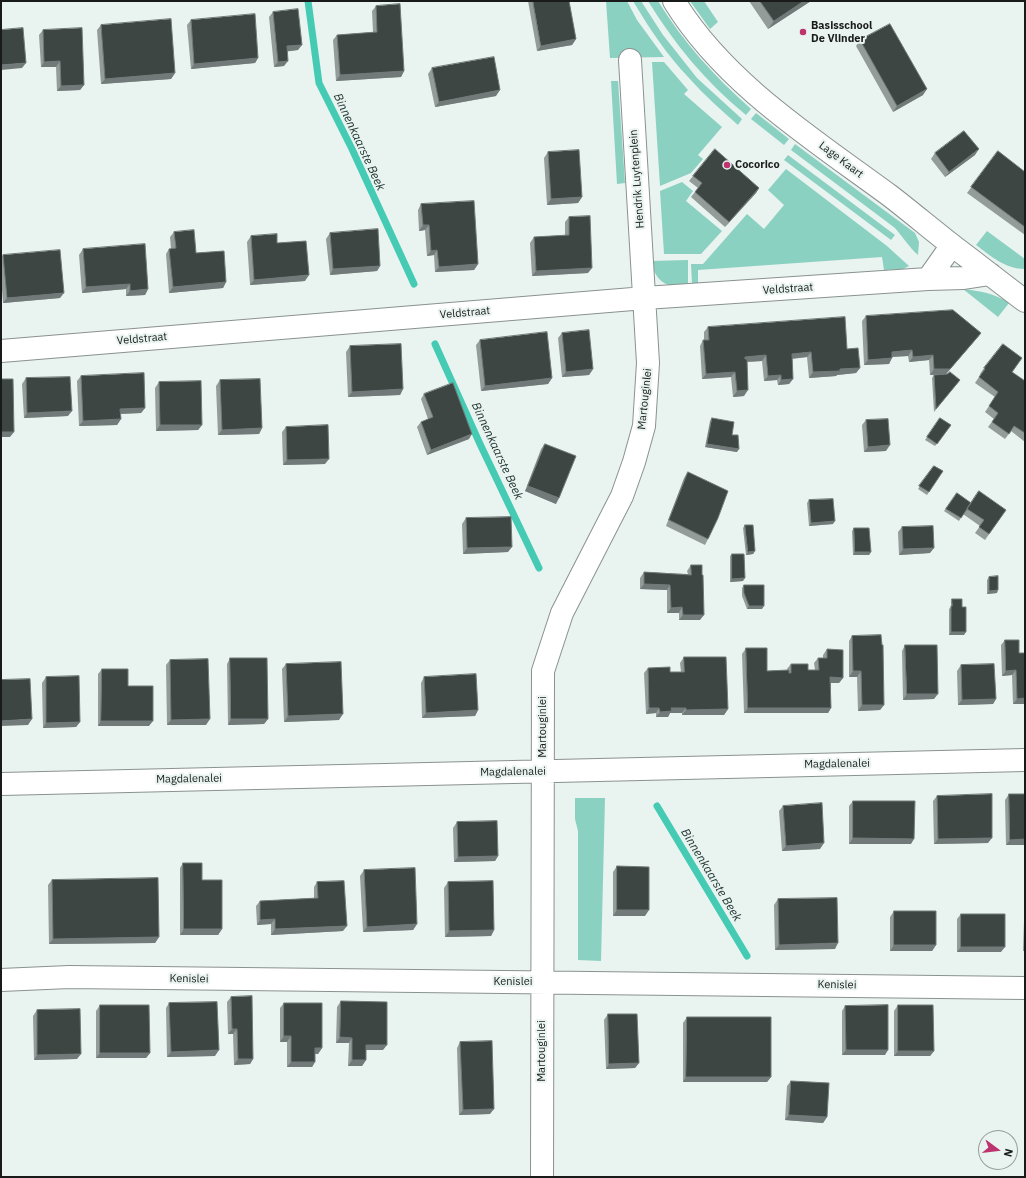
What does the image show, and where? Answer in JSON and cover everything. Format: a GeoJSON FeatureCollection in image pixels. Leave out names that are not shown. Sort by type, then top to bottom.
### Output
{"type":"FeatureCollection","features":[{"type":"Feature","properties":{"kind":"street","name":"Lage Kaart"},"geometry":{"type":"LineString","coordinates":[[674,1],[706,45],[754,94],[908,209],[952,245],[1024,299]]}},
{"type":"Feature","properties":{"kind":"street","name":"Hendrik Luytenplein"},"geometry":{"type":"LineString","coordinates":[[630,60],[645,298]]}},
{"type":"Feature","properties":{"kind":"street"},"geometry":{"type":"LineString","coordinates":[[928,279],[952,245]]}},
{"type":"Feature","properties":{"kind":"street","name":"Veldstraat"},"geometry":{"type":"LineString","coordinates":[[1,351],[645,298],[928,279],[964,278],[990,274]]}},
{"type":"Feature","properties":{"kind":"street","name":"Martouginlei"},"geometry":{"type":"LineString","coordinates":[[542,1177],[543,671],[562,613],[622,496],[634,462],[644,426],[648,363],[645,298]]}},
{"type":"Feature","properties":{"kind":"street","name":"Magdalenalei"},"geometry":{"type":"LineString","coordinates":[[1,784],[1025,760]]}},
{"type":"Feature","properties":{"kind":"street","name":"Kenislei"},"geometry":{"type":"LineString","coordinates":[[1,980],[69,978],[1025,988]]}},
{"type":"Feature","properties":{"kind":"green space"},"geometry":{"type":"Polygon","coordinates":[[[606,1],[627,1],[637,20],[664,57],[610,58],[606,1]]]}},
{"type":"Feature","properties":{"kind":"green space"},"geometry":{"type":"Polygon","coordinates":[[[633,1],[641,1],[663,35],[697,78],[742,119],[738,125],[695,84],[673,60],[645,21],[633,1]]]}},
{"type":"Feature","properties":{"kind":"green space"},"geometry":{"type":"Polygon","coordinates":[[[648,1],[658,1],[678,31],[712,72],[751,109],[746,115],[704,76],[669,33],[648,1]]]}},
{"type":"Feature","properties":{"kind":"green space"},"geometry":{"type":"Polygon","coordinates":[[[690,1],[704,1],[718,22],[710,29],[690,1]]]}},
{"type":"Feature","properties":{"kind":"green space"},"geometry":{"type":"Polygon","coordinates":[[[652,62],[664,62],[688,90],[684,94],[722,127],[698,155],[703,159],[691,173],[660,186],[652,62]]]}},
{"type":"Feature","properties":{"kind":"green space"},"geometry":{"type":"Polygon","coordinates":[[[611,81],[618,81],[625,183],[617,184],[611,81]]]}},
{"type":"Feature","properties":{"kind":"green space"},"geometry":{"type":"Polygon","coordinates":[[[756,113],[789,139],[784,145],[751,119],[756,113]]]}},
{"type":"Feature","properties":{"kind":"green space"},"geometry":{"type":"Polygon","coordinates":[[[795,144],[915,233],[919,242],[918,255],[895,228],[791,150],[795,144]]]}},
{"type":"Feature","properties":{"kind":"green space"},"geometry":{"type":"Polygon","coordinates":[[[788,155],[895,235],[891,240],[784,160],[788,155]]]}},
{"type":"Feature","properties":{"kind":"green space"},"geometry":{"type":"Polygon","coordinates":[[[786,169],[887,246],[909,266],[903,269],[884,270],[882,257],[698,270],[698,283],[692,284],[691,264],[703,264],[747,214],[764,229],[784,205],[768,190],[786,169]]]}},
{"type":"Feature","properties":{"kind":"green space"},"geometry":{"type":"Polygon","coordinates":[[[682,182],[693,191],[686,201],[722,231],[701,254],[664,254],[660,191],[682,182]]]}},
{"type":"Feature","properties":{"kind":"green space"},"geometry":{"type":"Polygon","coordinates":[[[987,231],[1025,259],[1025,269],[1011,267],[976,245],[987,231]]]}},
{"type":"Feature","properties":{"kind":"green space"},"geometry":{"type":"Polygon","coordinates":[[[688,260],[688,284],[682,284],[682,288],[661,281],[655,273],[651,261],[688,260]]]}},
{"type":"Feature","properties":{"kind":"green space"},"geometry":{"type":"Polygon","coordinates":[[[963,289],[987,293],[1009,303],[998,317],[963,289]]]}},
{"type":"Feature","properties":{"kind":"green space"},"geometry":{"type":"Polygon","coordinates":[[[575,798],[605,798],[601,961],[578,960],[578,831],[575,819],[575,798]]]}},
{"type":"Feature","properties":{"kind":"building"},"geometry":{"type":"Polygon","coordinates":[[[533,1],[569,1],[576,39],[541,46],[533,1]]]}},
{"type":"Feature","properties":{"kind":"building"},"geometry":{"type":"Polygon","coordinates":[[[760,1],[804,1],[774,21],[760,1]]]}},
{"type":"Feature","properties":{"kind":"building"},"geometry":{"type":"Polygon","coordinates":[[[400,4],[404,71],[340,75],[337,35],[377,32],[376,6],[400,4]]]}},
{"type":"Feature","properties":{"kind":"building"},"geometry":{"type":"Polygon","coordinates":[[[298,9],[302,45],[287,46],[288,61],[278,62],[273,12],[298,9]]]}},
{"type":"Feature","properties":{"kind":"building"},"geometry":{"type":"Polygon","coordinates":[[[255,14],[258,58],[194,64],[191,20],[255,14]]]}},
{"type":"Feature","properties":{"kind":"building"},"geometry":{"type":"Polygon","coordinates":[[[171,19],[175,73],[105,79],[101,25],[171,19]]]}},
{"type":"Feature","properties":{"kind":"building"},"geometry":{"type":"Polygon","coordinates":[[[890,24],[927,89],[897,106],[860,40],[890,24]]]}},
{"type":"Feature","properties":{"kind":"building"},"geometry":{"type":"Polygon","coordinates":[[[23,28],[26,63],[1,65],[1,30],[23,28]]]}},
{"type":"Feature","properties":{"kind":"building"},"geometry":{"type":"Polygon","coordinates":[[[82,28],[84,85],[61,86],[60,61],[44,62],[43,30],[82,28]]]}},
{"type":"Feature","properties":{"kind":"building"},"geometry":{"type":"Polygon","coordinates":[[[494,57],[500,90],[439,102],[432,68],[494,57]]]}},
{"type":"Feature","properties":{"kind":"building"},"geometry":{"type":"Polygon","coordinates":[[[964,131],[979,149],[949,172],[935,153],[964,131]]]}},
{"type":"Feature","properties":{"kind":"building"},"geometry":{"type":"Polygon","coordinates":[[[715,149],[759,188],[729,222],[695,192],[702,183],[693,176],[715,149]]]}},
{"type":"Feature","properties":{"kind":"building"},"geometry":{"type":"Polygon","coordinates":[[[579,150],[582,197],[551,199],[548,152],[579,150]]]}},
{"type":"Feature","properties":{"kind":"building"},"geometry":{"type":"Polygon","coordinates":[[[998,151],[1025,172],[1025,227],[971,187],[998,151]]]}},
{"type":"Feature","properties":{"kind":"building"},"geometry":{"type":"Polygon","coordinates":[[[474,201],[478,264],[439,267],[437,250],[431,251],[429,225],[423,225],[421,204],[474,201]]]}},
{"type":"Feature","properties":{"kind":"building"},"geometry":{"type":"Polygon","coordinates":[[[590,216],[592,268],[536,271],[534,237],[569,235],[569,217],[590,216]]]}},
{"type":"Feature","properties":{"kind":"building"},"geometry":{"type":"Polygon","coordinates":[[[378,229],[380,266],[333,269],[330,233],[378,229]]]}},
{"type":"Feature","properties":{"kind":"building"},"geometry":{"type":"Polygon","coordinates":[[[194,230],[196,253],[224,251],[226,282],[173,287],[169,249],[176,248],[174,232],[194,230]]]}},
{"type":"Feature","properties":{"kind":"building"},"geometry":{"type":"Polygon","coordinates":[[[277,234],[277,243],[306,241],[309,275],[254,280],[251,236],[277,234]]]}},
{"type":"Feature","properties":{"kind":"building"},"geometry":{"type":"Polygon","coordinates":[[[145,244],[148,289],[130,291],[130,284],[86,287],[83,249],[145,244]]]}},
{"type":"Feature","properties":{"kind":"building"},"geometry":{"type":"Polygon","coordinates":[[[60,250],[64,293],[7,298],[3,255],[60,250]]]}},
{"type":"Feature","properties":{"kind":"building"},"geometry":{"type":"Polygon","coordinates":[[[953,310],[981,333],[950,369],[934,369],[933,355],[913,357],[912,350],[892,352],[892,358],[868,360],[866,316],[953,310]]]}},
{"type":"Feature","properties":{"kind":"building"},"geometry":{"type":"Polygon","coordinates":[[[845,317],[847,349],[858,348],[860,368],[840,369],[840,371],[813,372],[811,352],[792,354],[793,379],[781,380],[781,375],[768,376],[766,355],[745,357],[745,359],[747,359],[748,390],[737,391],[735,372],[706,374],[703,340],[709,340],[708,327],[845,317]]]}},
{"type":"Feature","properties":{"kind":"building"},"geometry":{"type":"Polygon","coordinates":[[[589,330],[593,369],[566,372],[562,333],[589,330]]]}},
{"type":"Feature","properties":{"kind":"building"},"geometry":{"type":"Polygon","coordinates":[[[547,332],[552,378],[485,386],[480,340],[547,332]]]}},
{"type":"Feature","properties":{"kind":"building"},"geometry":{"type":"Polygon","coordinates":[[[401,344],[403,389],[352,392],[350,346],[401,344]]]}},
{"type":"Feature","properties":{"kind":"building"},"geometry":{"type":"Polygon","coordinates":[[[1003,344],[1022,358],[1012,372],[1025,381],[1025,433],[1014,426],[1009,434],[992,422],[998,413],[989,406],[998,392],[979,377],[985,369],[984,368],[1003,344]]]}},
{"type":"Feature","properties":{"kind":"building"},"geometry":{"type":"Polygon","coordinates":[[[950,372],[960,380],[936,409],[934,375],[947,374],[950,372]]]}},
{"type":"Feature","properties":{"kind":"building"},"geometry":{"type":"Polygon","coordinates":[[[144,373],[145,408],[120,409],[121,419],[83,421],[81,376],[144,373]]]}},
{"type":"Feature","properties":{"kind":"building"},"geometry":{"type":"Polygon","coordinates":[[[70,377],[72,411],[27,413],[26,378],[70,377]]]}},
{"type":"Feature","properties":{"kind":"building"},"geometry":{"type":"Polygon","coordinates":[[[1,379],[13,379],[14,432],[1,432],[1,379]]]}},
{"type":"Feature","properties":{"kind":"building"},"geometry":{"type":"Polygon","coordinates":[[[260,379],[262,428],[222,430],[220,380],[260,379]]]}},
{"type":"Feature","properties":{"kind":"building"},"geometry":{"type":"Polygon","coordinates":[[[201,381],[202,425],[160,425],[159,382],[201,381]]]}},
{"type":"Feature","properties":{"kind":"building"},"geometry":{"type":"Polygon","coordinates":[[[453,383],[472,434],[431,450],[421,422],[433,417],[424,394],[453,383]]]}},
{"type":"Feature","properties":{"kind":"building"},"geometry":{"type":"Polygon","coordinates":[[[712,418],[734,422],[732,435],[738,435],[739,449],[707,444],[712,418]]]}},
{"type":"Feature","properties":{"kind":"building"},"geometry":{"type":"Polygon","coordinates":[[[940,418],[951,425],[937,444],[927,437],[940,418]]]}},
{"type":"Feature","properties":{"kind":"building"},"geometry":{"type":"Polygon","coordinates":[[[888,419],[890,445],[868,447],[866,420],[888,419]]]}},
{"type":"Feature","properties":{"kind":"building"},"geometry":{"type":"Polygon","coordinates":[[[328,425],[329,459],[287,460],[286,427],[328,425]]]}},
{"type":"Feature","properties":{"kind":"building"},"geometry":{"type":"Polygon","coordinates":[[[545,444],[576,456],[559,498],[528,486],[545,444]]]}},
{"type":"Feature","properties":{"kind":"building"},"geometry":{"type":"Polygon","coordinates":[[[934,466],[943,471],[929,492],[919,486],[934,466]]]}},
{"type":"Feature","properties":{"kind":"building"},"geometry":{"type":"Polygon","coordinates":[[[688,472],[728,491],[708,539],[669,520],[688,472]]]}},
{"type":"Feature","properties":{"kind":"building"},"geometry":{"type":"Polygon","coordinates":[[[979,491],[1006,510],[989,534],[979,527],[984,520],[967,509],[979,491]]]}},
{"type":"Feature","properties":{"kind":"building"},"geometry":{"type":"Polygon","coordinates":[[[957,493],[971,503],[961,518],[946,509],[957,493]]]}},
{"type":"Feature","properties":{"kind":"building"},"geometry":{"type":"Polygon","coordinates":[[[833,499],[835,521],[811,523],[809,500],[833,499]]]}},
{"type":"Feature","properties":{"kind":"building"},"geometry":{"type":"Polygon","coordinates":[[[511,517],[512,547],[467,548],[466,518],[511,517]]]}},
{"type":"Feature","properties":{"kind":"building"},"geometry":{"type":"Polygon","coordinates":[[[745,525],[753,525],[755,551],[748,552],[745,525]]]}},
{"type":"Feature","properties":{"kind":"building"},"geometry":{"type":"Polygon","coordinates":[[[933,526],[934,548],[903,549],[902,527],[933,526]]]}},
{"type":"Feature","properties":{"kind":"building"},"geometry":{"type":"Polygon","coordinates":[[[854,528],[869,528],[871,552],[855,552],[854,528]]]}},
{"type":"Feature","properties":{"kind":"building"},"geometry":{"type":"Polygon","coordinates":[[[732,554],[744,554],[745,578],[732,579],[732,554]]]}},
{"type":"Feature","properties":{"kind":"building"},"geometry":{"type":"Polygon","coordinates":[[[691,565],[702,565],[704,615],[683,615],[682,607],[671,608],[670,585],[644,584],[644,572],[691,575],[691,565]]]}},
{"type":"Feature","properties":{"kind":"building"},"geometry":{"type":"Polygon","coordinates":[[[998,576],[998,590],[989,591],[989,577],[998,576]]]}},
{"type":"Feature","properties":{"kind":"building"},"geometry":{"type":"Polygon","coordinates":[[[744,585],[764,585],[764,606],[749,606],[744,593],[744,585]]]}},
{"type":"Feature","properties":{"kind":"building"},"geometry":{"type":"Polygon","coordinates":[[[952,599],[962,599],[962,607],[966,607],[966,632],[951,632],[952,599]]]}},
{"type":"Feature","properties":{"kind":"building"},"geometry":{"type":"Polygon","coordinates":[[[881,635],[883,645],[884,705],[862,705],[861,671],[853,671],[852,636],[881,635]]]}},
{"type":"Feature","properties":{"kind":"building"},"geometry":{"type":"Polygon","coordinates":[[[1005,640],[1019,640],[1019,653],[1025,653],[1025,698],[1017,699],[1016,670],[1006,671],[1005,640]]]}},
{"type":"Feature","properties":{"kind":"building"},"geometry":{"type":"Polygon","coordinates":[[[905,645],[937,645],[938,694],[907,694],[905,645]]]}},
{"type":"Feature","properties":{"kind":"building"},"geometry":{"type":"Polygon","coordinates":[[[746,648],[767,648],[767,671],[789,670],[789,673],[791,673],[791,664],[808,664],[808,670],[819,670],[818,658],[827,658],[827,649],[843,650],[843,678],[830,677],[831,708],[748,708],[746,648]]]}},
{"type":"Feature","properties":{"kind":"building"},"geometry":{"type":"Polygon","coordinates":[[[684,657],[726,657],[728,709],[686,710],[686,708],[671,708],[672,711],[660,712],[659,708],[649,708],[648,668],[670,667],[670,672],[684,672],[684,657]]]}},
{"type":"Feature","properties":{"kind":"building"},"geometry":{"type":"Polygon","coordinates":[[[230,658],[267,658],[268,719],[231,719],[230,658]]]}},
{"type":"Feature","properties":{"kind":"building"},"geometry":{"type":"Polygon","coordinates":[[[208,659],[210,719],[171,720],[170,660],[208,659]]]}},
{"type":"Feature","properties":{"kind":"building"},"geometry":{"type":"Polygon","coordinates":[[[341,662],[343,714],[288,716],[286,664],[341,662]]]}},
{"type":"Feature","properties":{"kind":"building"},"geometry":{"type":"Polygon","coordinates":[[[994,664],[996,699],[962,700],[961,665],[994,664]]]}},
{"type":"Feature","properties":{"kind":"building"},"geometry":{"type":"Polygon","coordinates":[[[102,669],[128,669],[128,686],[153,686],[153,721],[101,721],[102,669]]]}},
{"type":"Feature","properties":{"kind":"building"},"geometry":{"type":"Polygon","coordinates":[[[476,674],[478,710],[426,713],[424,677],[476,674]]]}},
{"type":"Feature","properties":{"kind":"building"},"geometry":{"type":"Polygon","coordinates":[[[79,676],[80,722],[46,723],[46,677],[79,676]]]}},
{"type":"Feature","properties":{"kind":"building"},"geometry":{"type":"Polygon","coordinates":[[[30,679],[32,719],[1,721],[1,680],[30,679]]]}},
{"type":"Feature","properties":{"kind":"building"},"geometry":{"type":"Polygon","coordinates":[[[992,794],[992,838],[938,839],[937,796],[992,794]]]}},
{"type":"Feature","properties":{"kind":"building"},"geometry":{"type":"Polygon","coordinates":[[[1009,794],[1025,794],[1025,839],[1010,840],[1009,794]]]}},
{"type":"Feature","properties":{"kind":"building"},"geometry":{"type":"Polygon","coordinates":[[[853,801],[915,801],[914,839],[853,838],[853,801]]]}},
{"type":"Feature","properties":{"kind":"building"},"geometry":{"type":"Polygon","coordinates":[[[822,803],[824,843],[786,846],[783,806],[822,803]]]}},
{"type":"Feature","properties":{"kind":"building"},"geometry":{"type":"Polygon","coordinates":[[[497,821],[498,856],[458,857],[457,822],[497,821]]]}},
{"type":"Feature","properties":{"kind":"building"},"geometry":{"type":"Polygon","coordinates":[[[183,863],[202,863],[202,880],[222,880],[222,929],[184,929],[183,863]]]}},
{"type":"Feature","properties":{"kind":"building"},"geometry":{"type":"Polygon","coordinates":[[[617,866],[649,867],[649,910],[617,910],[617,866]]]}},
{"type":"Feature","properties":{"kind":"building"},"geometry":{"type":"Polygon","coordinates":[[[415,868],[417,924],[367,927],[364,870],[415,868]]]}},
{"type":"Feature","properties":{"kind":"building"},"geometry":{"type":"Polygon","coordinates":[[[158,878],[159,937],[53,939],[52,880],[158,878]]]}},
{"type":"Feature","properties":{"kind":"building"},"geometry":{"type":"Polygon","coordinates":[[[344,881],[347,926],[275,929],[275,919],[260,920],[260,901],[318,898],[317,882],[344,881]]]}},
{"type":"Feature","properties":{"kind":"building"},"geometry":{"type":"Polygon","coordinates":[[[493,881],[494,930],[449,931],[448,882],[493,881]]]}},
{"type":"Feature","properties":{"kind":"building"},"geometry":{"type":"Polygon","coordinates":[[[837,898],[838,943],[779,945],[778,899],[837,898]]]}},
{"type":"Feature","properties":{"kind":"building"},"geometry":{"type":"Polygon","coordinates":[[[894,911],[936,911],[936,945],[894,945],[894,911]]]}},
{"type":"Feature","properties":{"kind":"building"},"geometry":{"type":"Polygon","coordinates":[[[961,914],[1005,914],[1005,947],[961,947],[961,914]]]}},
{"type":"Feature","properties":{"kind":"building"},"geometry":{"type":"Polygon","coordinates":[[[252,996],[253,1059],[238,1059],[237,1029],[232,1029],[231,997],[252,996]]]}},
{"type":"Feature","properties":{"kind":"building"},"geometry":{"type":"Polygon","coordinates":[[[341,1001],[387,1002],[387,1045],[366,1045],[366,1060],[352,1060],[352,1038],[340,1037],[341,1001]]]}},
{"type":"Feature","properties":{"kind":"building"},"geometry":{"type":"Polygon","coordinates":[[[217,1002],[219,1050],[171,1052],[169,1003],[217,1002]]]}},
{"type":"Feature","properties":{"kind":"building"},"geometry":{"type":"Polygon","coordinates":[[[284,1003],[322,1003],[322,1048],[315,1048],[315,1062],[291,1062],[291,1036],[284,1036],[284,1003]]]}},
{"type":"Feature","properties":{"kind":"building"},"geometry":{"type":"Polygon","coordinates":[[[100,1005],[149,1005],[150,1053],[100,1053],[100,1005]]]}},
{"type":"Feature","properties":{"kind":"building"},"geometry":{"type":"Polygon","coordinates":[[[888,1005],[888,1050],[846,1050],[845,1006],[888,1005]]]}},
{"type":"Feature","properties":{"kind":"building"},"geometry":{"type":"Polygon","coordinates":[[[898,1005],[933,1005],[934,1051],[898,1051],[898,1005]]]}},
{"type":"Feature","properties":{"kind":"building"},"geometry":{"type":"Polygon","coordinates":[[[80,1009],[81,1054],[37,1055],[37,1010],[80,1009]]]}},
{"type":"Feature","properties":{"kind":"building"},"geometry":{"type":"Polygon","coordinates":[[[608,1014],[637,1014],[639,1063],[609,1064],[608,1014]]]}},
{"type":"Feature","properties":{"kind":"building"},"geometry":{"type":"Polygon","coordinates":[[[687,1017],[771,1017],[771,1077],[686,1077],[687,1017]]]}},
{"type":"Feature","properties":{"kind":"building"},"geometry":{"type":"Polygon","coordinates":[[[492,1041],[494,1109],[463,1110],[460,1042],[492,1041]]]}},
{"type":"Feature","properties":{"kind":"building"},"geometry":{"type":"Polygon","coordinates":[[[791,1081],[829,1083],[827,1117],[789,1115],[791,1081]]]}},
{"type":"Feature","properties":{"kind":"waterway","name":"Binnenkaarste Beek"},"geometry":{"type":"LineString","coordinates":[[308,1],[319,83],[352,149],[414,284]]}},
{"type":"Feature","properties":{"kind":"waterway","name":"Binnenkaarste Beek"},"geometry":{"type":"LineString","coordinates":[[435,344],[480,444],[539,568]]}},
{"type":"Feature","properties":{"kind":"waterway","name":"Binnenkaarste Beek"},"geometry":{"type":"LineString","coordinates":[[657,806],[747,956]]}},
{"type":"Feature","properties":{"kind":"place","name":"Basisschool De Vlinder"},"geometry":{"type":"Point","coordinates":[803,32]}},
{"type":"Feature","properties":{"kind":"place","name":"Cocorico"},"geometry":{"type":"Point","coordinates":[727,165]}}]}
